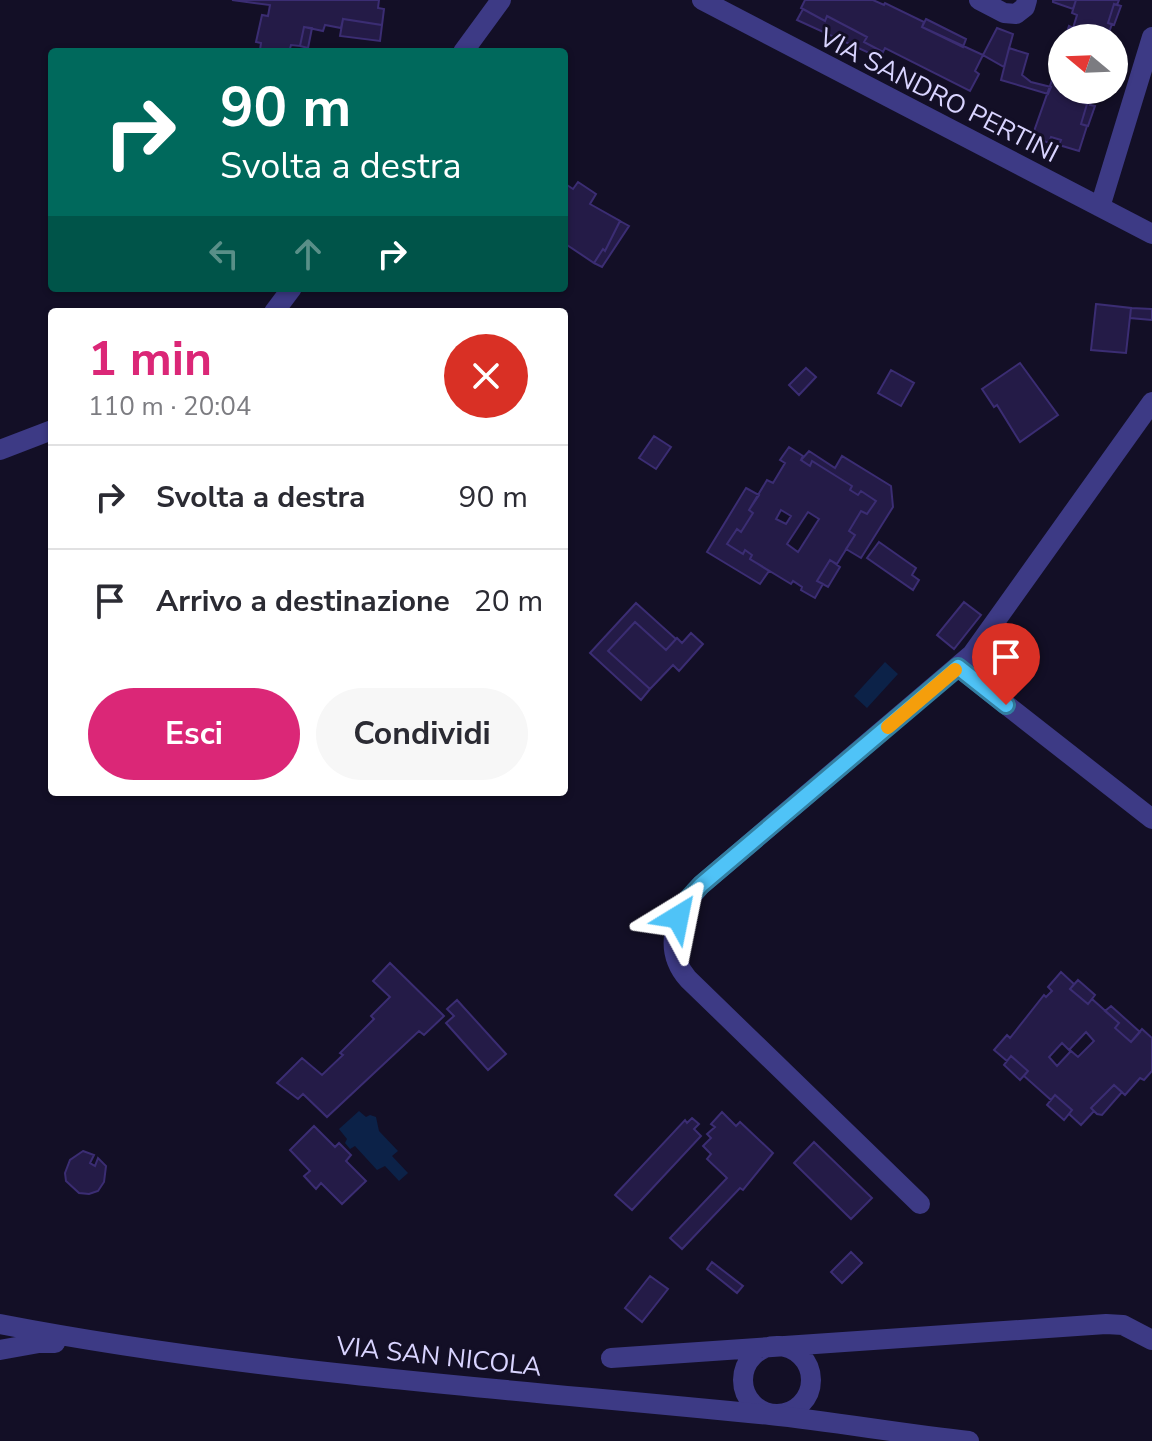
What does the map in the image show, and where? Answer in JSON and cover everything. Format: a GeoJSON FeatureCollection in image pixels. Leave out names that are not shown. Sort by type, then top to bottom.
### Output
{"type":"FeatureCollection","features":[{"type":"Feature","properties":{"kind":"street"},"geometry":{"type":"LineString","coordinates":[[466,48],[501,0]]}},
{"type":"Feature","properties":{"kind":"street","name":"VIA SANDRO PERTINI"},"geometry":{"type":"LineString","coordinates":[[702,0],[1152,234]]}},
{"type":"Feature","properties":{"kind":"street"},"geometry":{"type":"LineString","coordinates":[[979,0],[1004,13],[1016,14],[1025,7],[1027,0]]}},
{"type":"Feature","properties":{"kind":"street"},"geometry":{"type":"LineString","coordinates":[[1100,207],[1152,37]]}},
{"type":"Feature","properties":{"kind":"street"},"geometry":{"type":"LineString","coordinates":[[920,1204],[678,968],[674,930],[688,899],[701,885],[972,654],[1152,402]]}},
{"type":"Feature","properties":{"kind":"street"},"geometry":{"type":"LineString","coordinates":[[0,450],[48,432]]}},
{"type":"Feature","properties":{"kind":"street"},"geometry":{"type":"LineString","coordinates":[[958,667],[1152,819]]}},
{"type":"Feature","properties":{"kind":"street","name":"VIA SAN NICOLA"},"geometry":{"type":"LineString","coordinates":[[0,1324],[99,1343],[420,1381],[775,1415],[969,1441]]}},
{"type":"Feature","properties":{"kind":"street"},"geometry":{"type":"LineString","coordinates":[[611,1358],[1106,1324],[1123,1325],[1152,1340]]}},
{"type":"Feature","properties":{"kind":"street","name":"VIA SAN NICOLA"},"geometry":{"type":"LineString","coordinates":[[0,1350],[39,1343],[99,1343]]}},
{"type":"Feature","properties":{"kind":"street"},"geometry":{"type":"LineString","coordinates":[[774,1346],[796,1351],[810,1368],[810,1391],[797,1409],[775,1415]]}},
{"type":"Feature","properties":{"kind":"street","name":"VIA SAN NICOLA"},"geometry":{"type":"LineString","coordinates":[[774,1346],[755,1354],[744,1371],[744,1392],[756,1408],[775,1415]]}},
{"type":"Feature","properties":{"kind":"water"},"geometry":{"type":"Polygon","coordinates":[[[885,662],[898,674],[867,708],[854,696],[885,662]]]}},
{"type":"Feature","properties":{"kind":"water"},"geometry":{"type":"Polygon","coordinates":[[[359,1111],[366,1117],[376,1117],[379,1131],[398,1151],[392,1156],[408,1173],[399,1181],[385,1166],[377,1170],[355,1146],[350,1149],[345,1143],[347,1139],[339,1129],[359,1111]]]}},
{"type":"Feature","properties":{"kind":"building"},"geometry":{"type":"Polygon","coordinates":[[[232,0],[379,0],[378,8],[384,9],[382,25],[343,19],[341,28],[325,25],[323,31],[304,27],[300,46],[260,48],[261,43],[256,42],[262,15],[268,16],[270,5],[232,0]]]}},
{"type":"Feature","properties":{"kind":"building"},"geometry":{"type":"Polygon","coordinates":[[[805,0],[873,0],[885,3],[924,22],[922,27],[983,55],[975,71],[979,74],[970,91],[885,48],[883,52],[864,42],[867,37],[827,16],[825,21],[801,8],[805,0]]]}},
{"type":"Feature","properties":{"kind":"building"},"geometry":{"type":"Polygon","coordinates":[[[1053,0],[1076,0],[1073,9],[1053,0]]]}},
{"type":"Feature","properties":{"kind":"building"},"geometry":{"type":"Polygon","coordinates":[[[1076,0],[1119,0],[1117,5],[1114,4],[1108,23],[1112,24],[1074,24],[1077,15],[1072,13],[1076,0]]]}},
{"type":"Feature","properties":{"kind":"building"},"geometry":{"type":"Polygon","coordinates":[[[1114,4],[1121,6],[1114,24],[1108,23],[1114,4]]]}},
{"type":"Feature","properties":{"kind":"building"},"geometry":{"type":"Polygon","coordinates":[[[803,9],[825,21],[827,16],[867,37],[864,42],[883,52],[880,58],[797,20],[803,9]]]}},
{"type":"Feature","properties":{"kind":"building"},"geometry":{"type":"Polygon","coordinates":[[[343,19],[382,25],[380,41],[340,36],[343,19]]]}},
{"type":"Feature","properties":{"kind":"building"},"geometry":{"type":"Polygon","coordinates":[[[926,19],[966,39],[963,47],[922,27],[926,19]]]}},
{"type":"Feature","properties":{"kind":"building"},"geometry":{"type":"Polygon","coordinates":[[[304,27],[312,28],[308,48],[300,46],[304,27]]]}},
{"type":"Feature","properties":{"kind":"building"},"geometry":{"type":"Polygon","coordinates":[[[997,28],[1013,34],[1004,67],[983,55],[997,28]]]}},
{"type":"Feature","properties":{"kind":"building"},"geometry":{"type":"Polygon","coordinates":[[[1009,48],[1028,54],[1022,75],[1031,82],[1048,86],[1048,94],[1001,80],[1009,48]]]}},
{"type":"Feature","properties":{"kind":"building"},"geometry":{"type":"Polygon","coordinates":[[[1048,92],[1048,104],[1087,104],[1081,124],[1087,126],[1079,151],[1059,145],[1061,140],[1051,137],[1049,143],[1032,137],[1048,92]]]}},
{"type":"Feature","properties":{"kind":"building"},"geometry":{"type":"Polygon","coordinates":[[[1087,104],[1095,106],[1088,126],[1081,124],[1087,104]]]}},
{"type":"Feature","properties":{"kind":"building"},"geometry":{"type":"Polygon","coordinates":[[[578,182],[596,194],[590,204],[620,221],[605,251],[603,249],[594,263],[568,246],[568,186],[573,189],[578,182]]]}},
{"type":"Feature","properties":{"kind":"building"},"geometry":{"type":"Polygon","coordinates":[[[620,221],[629,226],[602,267],[594,263],[603,249],[605,251],[620,221]]]}},
{"type":"Feature","properties":{"kind":"building"},"geometry":{"type":"Polygon","coordinates":[[[1096,304],[1131,308],[1126,353],[1091,350],[1096,304]]]}},
{"type":"Feature","properties":{"kind":"building"},"geometry":{"type":"Polygon","coordinates":[[[1131,308],[1152,309],[1152,320],[1130,318],[1131,308]]]}},
{"type":"Feature","properties":{"kind":"building"},"geometry":{"type":"Polygon","coordinates":[[[1020,363],[1058,415],[1020,442],[997,405],[994,407],[982,389],[1020,363]]]}},
{"type":"Feature","properties":{"kind":"building"},"geometry":{"type":"Polygon","coordinates":[[[806,368],[816,377],[799,395],[789,385],[806,368]]]}},
{"type":"Feature","properties":{"kind":"building"},"geometry":{"type":"Polygon","coordinates":[[[891,370],[914,383],[901,406],[878,393],[891,370]]]}},
{"type":"Feature","properties":{"kind":"building"},"geometry":{"type":"Polygon","coordinates":[[[654,436],[671,447],[656,469],[639,458],[654,436]]]}},
{"type":"Feature","properties":{"kind":"building"},"geometry":{"type":"Polygon","coordinates":[[[789,447],[803,456],[801,460],[810,466],[812,461],[852,486],[850,490],[858,495],[861,491],[876,501],[867,514],[861,511],[849,531],[855,535],[837,564],[830,560],[817,581],[823,584],[815,598],[793,581],[791,584],[750,559],[752,555],[745,550],[743,554],[727,544],[737,529],[741,532],[753,513],[749,510],[767,480],[773,483],[785,463],[780,460],[789,447]],[[781,510],[776,519],[786,524],[791,516],[781,510]],[[808,512],[787,544],[798,552],[819,519],[808,512]]]}},
{"type":"Feature","properties":{"kind":"building"},"geometry":{"type":"Polygon","coordinates":[[[809,451],[835,468],[842,456],[891,486],[893,507],[861,558],[846,549],[855,535],[849,531],[861,511],[867,514],[876,501],[861,491],[858,495],[850,490],[852,486],[812,461],[810,466],[801,460],[809,451]]]}},
{"type":"Feature","properties":{"kind":"building"},"geometry":{"type":"Polygon","coordinates":[[[746,488],[759,495],[749,510],[753,513],[741,532],[737,529],[727,544],[743,554],[745,550],[752,555],[750,559],[769,571],[760,584],[707,552],[746,488]]]}},
{"type":"Feature","properties":{"kind":"building"},"geometry":{"type":"Polygon","coordinates":[[[879,542],[916,568],[912,575],[919,580],[913,590],[867,558],[879,542]]]}},
{"type":"Feature","properties":{"kind":"building"},"geometry":{"type":"Polygon","coordinates":[[[830,560],[840,567],[828,587],[817,581],[830,560]]]}},
{"type":"Feature","properties":{"kind":"building"},"geometry":{"type":"Polygon","coordinates":[[[964,602],[981,615],[954,649],[937,635],[964,602]]]}},
{"type":"Feature","properties":{"kind":"building"},"geometry":{"type":"Polygon","coordinates":[[[636,603],[676,639],[666,650],[635,622],[608,651],[650,689],[641,700],[590,653],[636,603]]]}},
{"type":"Feature","properties":{"kind":"building"},"geometry":{"type":"Polygon","coordinates":[[[635,622],[666,650],[677,638],[682,643],[691,633],[703,644],[679,671],[673,665],[650,689],[608,651],[635,622]]]}},
{"type":"Feature","properties":{"kind":"building"},"geometry":{"type":"Polygon","coordinates":[[[390,963],[444,1016],[424,1035],[419,1031],[327,1117],[303,1094],[298,1099],[277,1083],[302,1058],[322,1075],[343,1055],[340,1053],[374,1019],[371,1016],[390,997],[373,981],[390,963]]]}},
{"type":"Feature","properties":{"kind":"building"},"geometry":{"type":"Polygon","coordinates":[[[1061,972],[1074,984],[1070,989],[1088,1004],[1092,999],[1119,1023],[1115,1028],[1131,1042],[1142,1029],[1152,1038],[1152,1071],[1144,1080],[1140,1078],[1125,1095],[1114,1085],[1091,1108],[1094,1111],[1081,1125],[1069,1114],[1072,1110],[1055,1095],[1051,1100],[1024,1076],[1028,1071],[1011,1056],[1007,1061],[994,1050],[1007,1035],[1010,1038],[1044,995],[1046,997],[1052,991],[1048,987],[1061,972]],[[1086,1032],[1069,1050],[1062,1043],[1049,1057],[1057,1066],[1071,1051],[1078,1057],[1094,1041],[1086,1032]]]}},
{"type":"Feature","properties":{"kind":"building"},"geometry":{"type":"Polygon","coordinates":[[[1078,980],[1095,995],[1088,1004],[1070,989],[1078,980]]]}},
{"type":"Feature","properties":{"kind":"building"},"geometry":{"type":"Polygon","coordinates":[[[457,1000],[506,1054],[488,1070],[446,1023],[454,1016],[447,1009],[457,1000]]]}},
{"type":"Feature","properties":{"kind":"building"},"geometry":{"type":"Polygon","coordinates":[[[1111,1006],[1140,1032],[1131,1042],[1115,1028],[1119,1023],[1105,1011],[1111,1006]]]}},
{"type":"Feature","properties":{"kind":"building"},"geometry":{"type":"Polygon","coordinates":[[[1011,1056],[1028,1071],[1020,1080],[1004,1065],[1011,1056]]]}},
{"type":"Feature","properties":{"kind":"building"},"geometry":{"type":"Polygon","coordinates":[[[1114,1085],[1122,1092],[1102,1115],[1097,1114],[1091,1108],[1114,1085]]]}},
{"type":"Feature","properties":{"kind":"building"},"geometry":{"type":"Polygon","coordinates":[[[1055,1095],[1072,1110],[1064,1120],[1047,1105],[1055,1095]]]}},
{"type":"Feature","properties":{"kind":"building"},"geometry":{"type":"Polygon","coordinates":[[[722,1112],[736,1126],[740,1122],[773,1153],[743,1190],[740,1188],[682,1249],[670,1238],[727,1178],[707,1159],[711,1154],[703,1146],[711,1138],[707,1134],[715,1127],[711,1124],[722,1112]]]}},
{"type":"Feature","properties":{"kind":"building"},"geometry":{"type":"Polygon","coordinates":[[[692,1118],[699,1124],[694,1129],[701,1136],[632,1210],[615,1195],[685,1120],[687,1123],[692,1118]]]}},
{"type":"Feature","properties":{"kind":"building"},"geometry":{"type":"Polygon","coordinates":[[[314,1126],[335,1147],[339,1143],[351,1155],[346,1161],[366,1181],[342,1204],[321,1183],[316,1189],[304,1176],[310,1171],[290,1150],[314,1126]]]}},
{"type":"Feature","properties":{"kind":"building"},"geometry":{"type":"Polygon","coordinates":[[[814,1142],[872,1198],[851,1219],[794,1163],[814,1142]]]}},
{"type":"Feature","properties":{"kind":"building"},"geometry":{"type":"Polygon","coordinates":[[[83,1151],[94,1155],[90,1163],[95,1166],[98,1158],[106,1166],[104,1182],[98,1191],[89,1194],[79,1193],[66,1181],[65,1173],[70,1160],[83,1151]]]}},
{"type":"Feature","properties":{"kind":"building"},"geometry":{"type":"Polygon","coordinates":[[[851,1252],[862,1263],[842,1283],[831,1272],[851,1252]]]}},
{"type":"Feature","properties":{"kind":"building"},"geometry":{"type":"Polygon","coordinates":[[[712,1262],[743,1286],[737,1293],[707,1269],[712,1262]]]}},
{"type":"Feature","properties":{"kind":"building"},"geometry":{"type":"Polygon","coordinates":[[[650,1276],[668,1289],[642,1322],[625,1308],[650,1276]]]}},
{"type":"Feature","properties":{"kind":"slow traffic"},"geometry":{"type":"LineString","coordinates":[[888,727],[955,670]]}},
{"type":"Feature","properties":{"kind":"route"},"geometry":{"type":"LineString","coordinates":[[678,917],[701,885],[958,667],[1006,705]]}}]}
